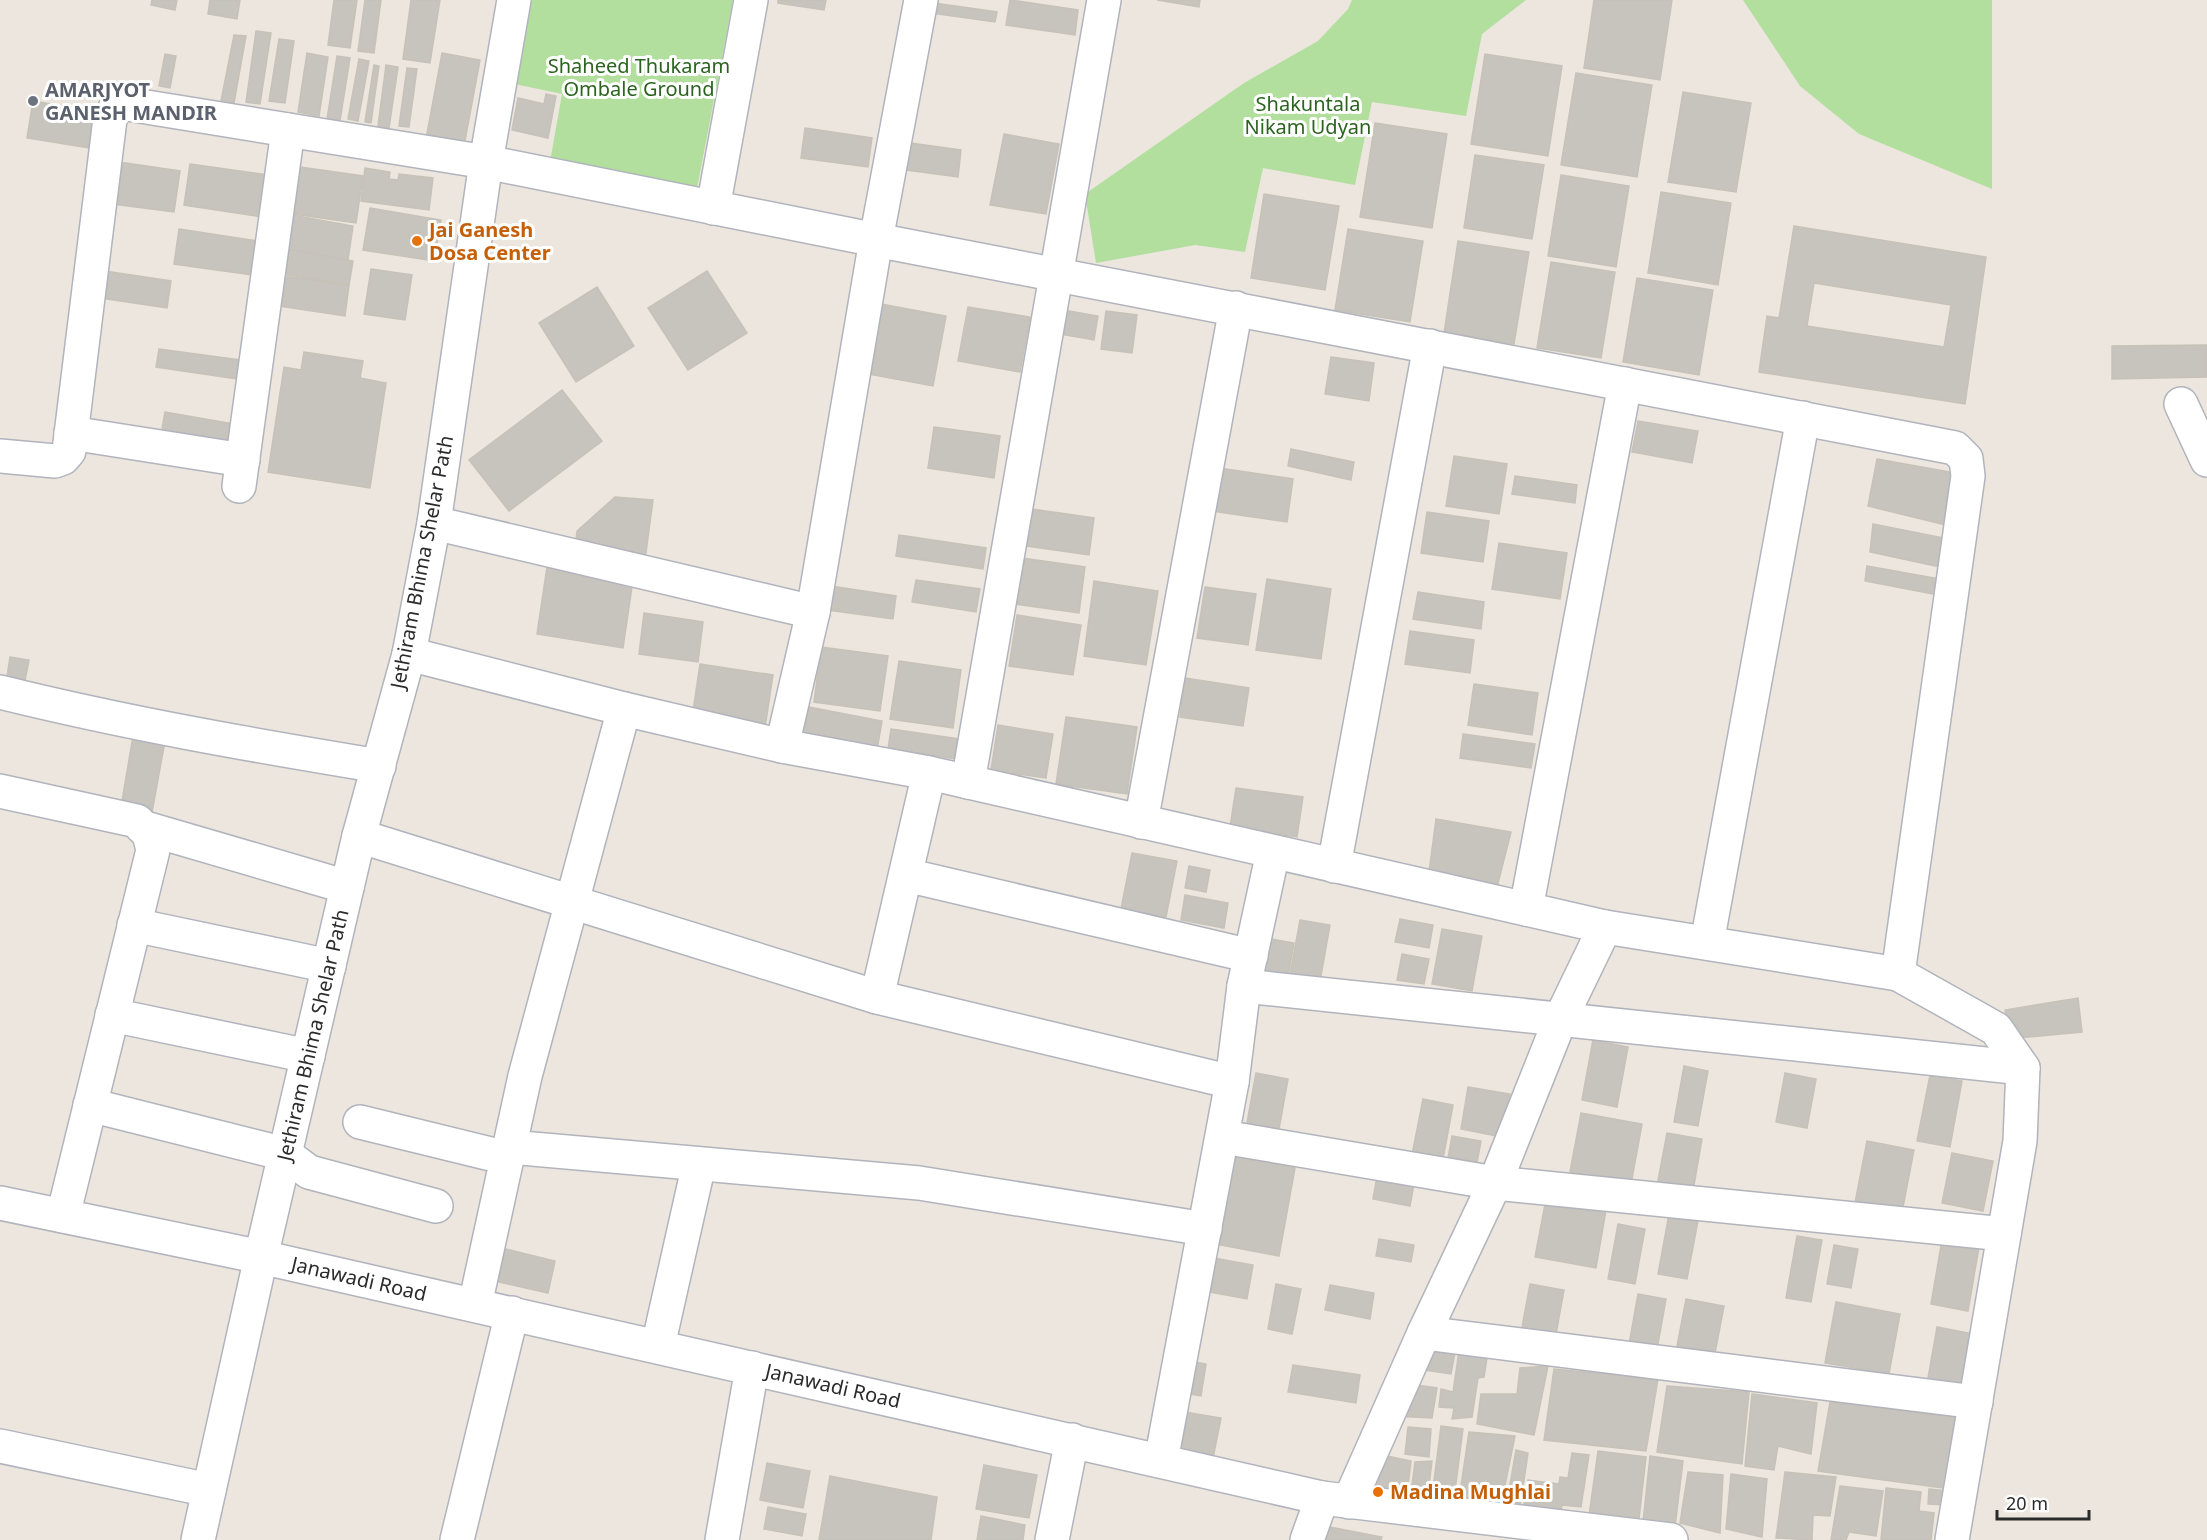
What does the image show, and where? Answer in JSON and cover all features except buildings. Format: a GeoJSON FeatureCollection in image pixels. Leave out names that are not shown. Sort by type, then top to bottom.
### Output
{"type":"FeatureCollection","features":[{"type":"Feature","properties":{"kind":"street","name":"Jethiram Bhima Shelar Path"},"geometry":{"type":"LineString","coordinates":[[198,1540],[359,836],[409,654],[434,524],[486,162],[514,0]]}},
{"type":"Feature","properties":{"kind":"street"},"geometry":{"type":"LineString","coordinates":[[713,208],[752,0]]}},
{"type":"Feature","properties":{"kind":"street"},"geometry":{"type":"LineString","coordinates":[[782,746],[813,612],[876,240],[921,0]]}},
{"type":"Feature","properties":{"kind":"street"},"geometry":{"type":"LineString","coordinates":[[968,782],[1104,0]]}},
{"type":"Feature","properties":{"kind":"street"},"geometry":{"type":"LineString","coordinates":[[0,456],[55,461],[63,458],[69,451],[110,119],[116,107],[128,104],[486,162],[876,240],[1955,448],[1966,459],[1968,476],[1898,974]]}},
{"type":"Feature","properties":{"kind":"street"},"geometry":{"type":"LineString","coordinates":[[71,433],[241,473],[288,130]]}},
{"type":"Feature","properties":{"kind":"street"},"geometry":{"type":"LineString","coordinates":[[1141,822],[1236,308]]}},
{"type":"Feature","properties":{"kind":"street"},"geometry":{"type":"LineString","coordinates":[[1334,866],[1430,346]]}},
{"type":"Feature","properties":{"kind":"street"},"geometry":{"type":"LineString","coordinates":[[1526,909],[1625,384]]}},
{"type":"Feature","properties":{"kind":"street"},"geometry":{"type":"LineString","coordinates":[[2181,404],[2207,460]]}},
{"type":"Feature","properties":{"kind":"street"},"geometry":{"type":"LineString","coordinates":[[1707,943],[1803,418]]}},
{"type":"Feature","properties":{"kind":"street"},"geometry":{"type":"LineString","coordinates":[[434,524],[813,612]]}},
{"type":"Feature","properties":{"kind":"street"},"geometry":{"type":"LineString","coordinates":[[409,654],[624,709],[782,746],[928,773],[1605,927],[1898,974],[1996,1029],[2023,1068],[2020,1141],[1952,1540]]}},
{"type":"Feature","properties":{"kind":"street"},"geometry":{"type":"LineString","coordinates":[[0,692],[117,720],[378,766]]}},
{"type":"Feature","properties":{"kind":"street"},"geometry":{"type":"LineString","coordinates":[[475,1305],[525,1076],[624,709]]}},
{"type":"Feature","properties":{"kind":"street"},"geometry":{"type":"LineString","coordinates":[[878,997],[928,773]]}},
{"type":"Feature","properties":{"kind":"street"},"geometry":{"type":"LineString","coordinates":[[0,791],[137,821],[149,834],[153,850],[63,1216]]}},
{"type":"Feature","properties":{"kind":"street"},"geometry":{"type":"LineString","coordinates":[[142,827],[347,887]]}},
{"type":"Feature","properties":{"kind":"street"},"geometry":{"type":"LineString","coordinates":[[359,836],[878,997],[1233,1082]]}},
{"type":"Feature","properties":{"kind":"street"},"geometry":{"type":"LineString","coordinates":[[1161,1461],[1233,1082],[1248,971],[1273,852]]}},
{"type":"Feature","properties":{"kind":"street"},"geometry":{"type":"LineString","coordinates":[[906,875],[1248,971],[1560,1020],[2023,1068]]}},
{"type":"Feature","properties":{"kind":"street"},"geometry":{"type":"LineString","coordinates":[[134,925],[329,966]]}},
{"type":"Feature","properties":{"kind":"street"},"geometry":{"type":"LineString","coordinates":[[1307,1540],[1336,1500],[1424,1333],[1495,1184],[1560,1020],[1605,927]]}},
{"type":"Feature","properties":{"kind":"street"},"geometry":{"type":"LineString","coordinates":[[112,1015],[308,1056]]}},
{"type":"Feature","properties":{"kind":"street"},"geometry":{"type":"LineString","coordinates":[[90,1105],[285,1154],[309,1173],[436,1206]]}},
{"type":"Feature","properties":{"kind":"street"},"geometry":{"type":"LineString","coordinates":[[360,1122],[509,1152],[699,1164],[919,1183],[1205,1229]]}},
{"type":"Feature","properties":{"kind":"street"},"geometry":{"type":"LineString","coordinates":[[1223,1137],[1495,1184],[2004,1234]]}},
{"type":"Feature","properties":{"kind":"street"},"geometry":{"type":"LineString","coordinates":[[658,1346],[699,1164]]}},
{"type":"Feature","properties":{"kind":"street","name":"Janawadi Road"},"geometry":{"type":"LineString","coordinates":[[0,1203],[261,1257],[1336,1500],[1671,1540]]}},
{"type":"Feature","properties":{"kind":"street"},"geometry":{"type":"LineString","coordinates":[[457,1540],[512,1313]]}},
{"type":"Feature","properties":{"kind":"street"},"geometry":{"type":"LineString","coordinates":[[1424,1333],[1976,1402]]}},
{"type":"Feature","properties":{"kind":"street"},"geometry":{"type":"LineString","coordinates":[[722,1540],[753,1368]]}},
{"type":"Feature","properties":{"kind":"street"},"geometry":{"type":"LineString","coordinates":[[1052,1540],[1072,1440]]}},
{"type":"Feature","properties":{"kind":"street"},"geometry":{"type":"LineString","coordinates":[[0,1446],[209,1490]]}},
{"type":"Feature","properties":{"kind":"green space","name":"Shaheed Thukaram Ombale Ground"},"geometry":{"type":"Polygon","coordinates":[[[526,0],[733,0],[694,204],[548,173],[562,94],[510,83],[526,0]]]}},
{"type":"Feature","properties":{"kind":"green space","name":"Shakuntala Nikam Udyan"},"geometry":{"type":"Polygon","coordinates":[[[1352,0],[1526,0],[1482,34],[1466,116],[1372,102],[1355,185],[1263,168],[1245,252],[1195,245],[1096,263],[1085,194],[1244,83],[1318,41],[1348,9],[1352,0]]]}},
{"type":"Feature","properties":{"kind":"green space"},"geometry":{"type":"Polygon","coordinates":[[[1743,0],[1992,0],[1992,189],[1859,134],[1800,86],[1743,0]]]}},
{"type":"Feature","properties":{"kind":"place","name":"AMARJYOT GANESH MANDIR"},"geometry":{"type":"Point","coordinates":[33,101]}},
{"type":"Feature","properties":{"kind":"place","name":"Jai Ganesh Dosa Center"},"geometry":{"type":"Point","coordinates":[417,241]}},
{"type":"Feature","properties":{"kind":"place","name":"Madina Mughlai"},"geometry":{"type":"Point","coordinates":[1378,1492]}}]}
